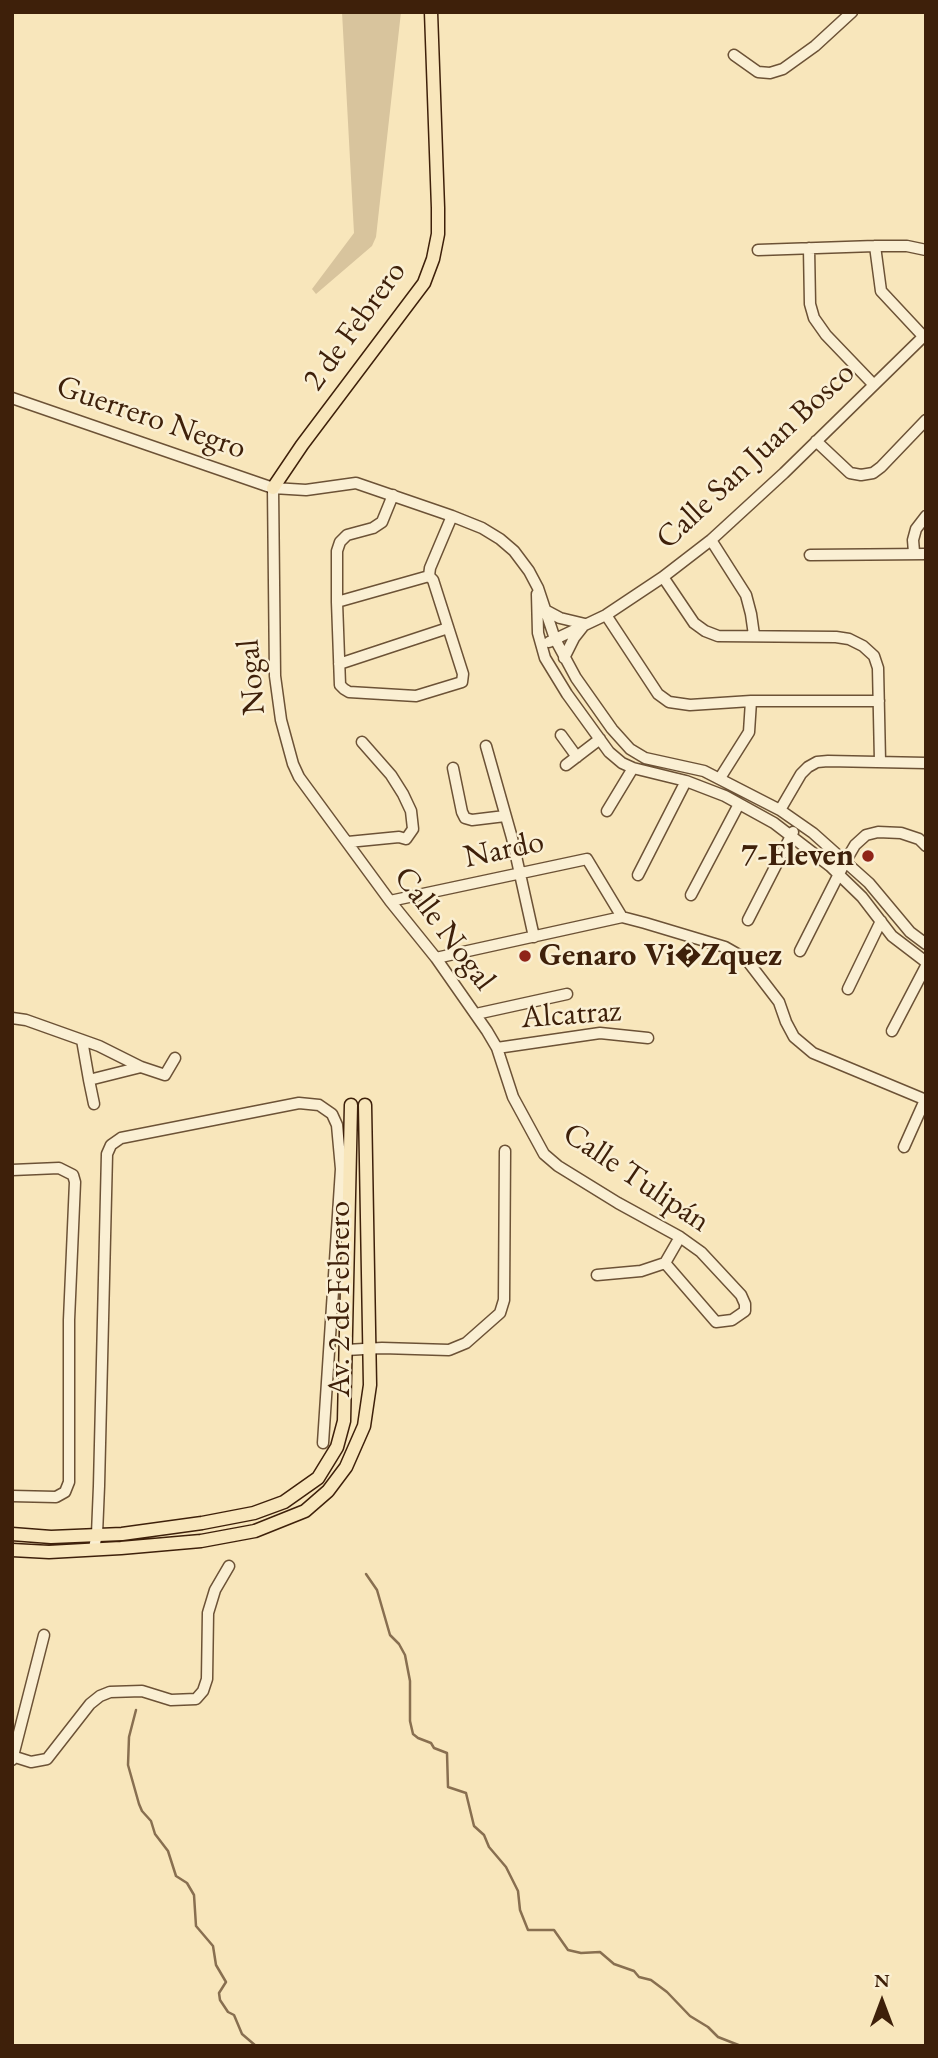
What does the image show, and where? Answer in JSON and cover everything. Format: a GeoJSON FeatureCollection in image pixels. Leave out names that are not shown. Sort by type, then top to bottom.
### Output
{"type":"FeatureCollection","features":[{"type":"Feature","properties":{"kind":"main road","name":"2 de Febrero"},"geometry":{"type":"LineString","coordinates":[[273,488],[302,445],[424,283],[433,259],[438,234],[438,208],[431,12]]}},
{"type":"Feature","properties":{"kind":"main road","name":"Av. 2 de Febrero"},"geometry":{"type":"LineString","coordinates":[[12,1534],[51,1537],[135,1532],[202,1523],[254,1513],[284,1502],[318,1478],[337,1447],[344,1422],[351,1105]]}},
{"type":"Feature","properties":{"kind":"main road","name":"Av. 2 de Febrero"},"geometry":{"type":"LineString","coordinates":[[12,1550],[49,1552],[121,1548],[201,1541],[255,1531],[304,1511],[328,1491],[346,1467],[364,1426],[370,1385],[365,1105]]}},
{"type":"Feature","properties":{"kind":"street"},"geometry":{"type":"LineString","coordinates":[[734,55],[758,72],[770,73],[783,69],[815,46],[852,12]]}},
{"type":"Feature","properties":{"kind":"street"},"geometry":{"type":"LineString","coordinates":[[876,246],[881,291],[924,335]]}},
{"type":"Feature","properties":{"kind":"street"},"geometry":{"type":"LineString","coordinates":[[758,250],[876,246],[907,246],[926,250]]}},
{"type":"Feature","properties":{"kind":"street"},"geometry":{"type":"LineString","coordinates":[[810,248],[810,304],[814,318],[826,335],[873,384]]}},
{"type":"Feature","properties":{"kind":"street","name":"Calle San Juan Bosco"},"geometry":{"type":"LineString","coordinates":[[540,645],[606,615],[712,540],[924,335]]}},
{"type":"Feature","properties":{"kind":"street","name":"Guerrero Negro"},"geometry":{"type":"LineString","coordinates":[[12,398],[273,488],[306,490],[356,483],[452,516],[482,528],[500,539],[522,561],[538,588],[541,609]]}},
{"type":"Feature","properties":{"kind":"street"},"geometry":{"type":"LineString","coordinates":[[816,440],[850,473],[861,475],[873,473],[881,467],[924,425]]}},
{"type":"Feature","properties":{"kind":"street","name":"Nogal"},"geometry":{"type":"LineString","coordinates":[[273,488],[273,631],[281,720],[299,777],[348,842]]}},
{"type":"Feature","properties":{"kind":"street"},"geometry":{"type":"LineString","coordinates":[[393,495],[382,522],[373,528],[347,535],[340,542],[337,551],[340,685],[349,692],[416,696],[462,682],[463,674],[433,580],[429,576]]}},
{"type":"Feature","properties":{"kind":"street"},"geometry":{"type":"LineString","coordinates":[[429,576],[452,516]]}},
{"type":"Feature","properties":{"kind":"street"},"geometry":{"type":"LineString","coordinates":[[810,555],[920,553],[913,540],[916,529],[926,516]]}},
{"type":"Feature","properties":{"kind":"street"},"geometry":{"type":"LineString","coordinates":[[712,540],[746,596],[754,635]]}},
{"type":"Feature","properties":{"kind":"street"},"geometry":{"type":"LineString","coordinates":[[337,602],[429,576]]}},
{"type":"Feature","properties":{"kind":"street"},"geometry":{"type":"LineString","coordinates":[[663,577],[694,623],[718,636],[836,637],[849,639],[863,646],[874,656],[877,668],[880,761]]}},
{"type":"Feature","properties":{"kind":"street"},"geometry":{"type":"LineString","coordinates":[[541,609],[559,618],[585,624],[564,658]]}},
{"type":"Feature","properties":{"kind":"street"},"geometry":{"type":"LineString","coordinates":[[541,609],[564,658],[623,742],[645,758],[704,771],[780,810],[869,883],[910,932],[926,944]]}},
{"type":"Feature","properties":{"kind":"street"},"geometry":{"type":"LineString","coordinates":[[541,609],[540,645],[554,675],[609,752],[633,768],[686,781],[774,823],[839,874],[862,897],[892,936],[926,964],[892,1031]]}},
{"type":"Feature","properties":{"kind":"street"},"geometry":{"type":"LineString","coordinates":[[606,615],[658,694],[669,702],[691,705],[879,701]]}},
{"type":"Feature","properties":{"kind":"street"},"geometry":{"type":"LineString","coordinates":[[339,664],[448,628]]}},
{"type":"Feature","properties":{"kind":"street"},"geometry":{"type":"LineString","coordinates":[[720,778],[749,732],[751,702]]}},
{"type":"Feature","properties":{"kind":"street"},"geometry":{"type":"LineString","coordinates":[[561,735],[577,757]]}},
{"type":"Feature","properties":{"kind":"street"},"geometry":{"type":"LineString","coordinates":[[566,765],[600,739]]}},
{"type":"Feature","properties":{"kind":"street"},"geometry":{"type":"LineString","coordinates":[[348,842],[399,837],[406,839],[413,830],[411,811],[391,775],[362,743]]}},
{"type":"Feature","properties":{"kind":"street"},"geometry":{"type":"LineString","coordinates":[[485,746],[520,873],[534,937]]}},
{"type":"Feature","properties":{"kind":"street"},"geometry":{"type":"LineString","coordinates":[[660,775],[664,761]]}},
{"type":"Feature","properties":{"kind":"street"},"geometry":{"type":"LineString","coordinates":[[780,810],[801,774],[817,762],[926,763]]}},
{"type":"Feature","properties":{"kind":"street"},"geometry":{"type":"LineString","coordinates":[[453,768],[465,818],[472,820],[505,817]]}},
{"type":"Feature","properties":{"kind":"street"},"geometry":{"type":"LineString","coordinates":[[607,811],[633,768]]}},
{"type":"Feature","properties":{"kind":"street"},"geometry":{"type":"LineString","coordinates":[[638,875],[686,781]]}},
{"type":"Feature","properties":{"kind":"street"},"geometry":{"type":"LineString","coordinates":[[691,895],[739,804]]}},
{"type":"Feature","properties":{"kind":"street"},"geometry":{"type":"LineString","coordinates":[[748,920],[799,823]]}},
{"type":"Feature","properties":{"kind":"street"},"geometry":{"type":"LineString","coordinates":[[800,951],[845,862],[855,845],[866,835],[901,832],[919,839],[926,846]]}},
{"type":"Feature","properties":{"kind":"street","name":"Calle Nogal"},"geometry":{"type":"LineString","coordinates":[[348,842],[390,901],[436,958],[497,1048]]}},
{"type":"Feature","properties":{"kind":"street","name":"Nardo"},"geometry":{"type":"LineString","coordinates":[[390,901],[587,859],[622,917]]}},
{"type":"Feature","properties":{"kind":"street"},"geometry":{"type":"LineString","coordinates":[[436,958],[622,917],[725,947],[746,959],[779,1002],[794,1037],[813,1053],[925,1100],[904,1147]]}},
{"type":"Feature","properties":{"kind":"street"},"geometry":{"type":"LineString","coordinates":[[848,989],[881,921]]}},
{"type":"Feature","properties":{"kind":"street"},"geometry":{"type":"LineString","coordinates":[[476,1014],[567,994]]}},
{"type":"Feature","properties":{"kind":"street"},"geometry":{"type":"LineString","coordinates":[[12,1018],[26,1020],[82,1040],[141,1068],[165,1076]]}},
{"type":"Feature","properties":{"kind":"street","name":"Alcatraz"},"geometry":{"type":"LineString","coordinates":[[497,1048],[600,1033],[648,1038]]}},
{"type":"Feature","properties":{"kind":"street"},"geometry":{"type":"LineString","coordinates":[[82,1040],[94,1104]]}},
{"type":"Feature","properties":{"kind":"street","name":"Calle Tulipán"},"geometry":{"type":"LineString","coordinates":[[497,1048],[513,1097],[544,1154],[558,1166],[618,1203],[680,1237],[719,1269],[741,1295],[745,1311],[739,1317],[716,1322],[665,1263]]}},
{"type":"Feature","properties":{"kind":"street"},"geometry":{"type":"LineString","coordinates":[[158,1086],[175,1058]]}},
{"type":"Feature","properties":{"kind":"street"},"geometry":{"type":"LineString","coordinates":[[89,1080],[141,1068]]}},
{"type":"Feature","properties":{"kind":"street"},"geometry":{"type":"LineString","coordinates":[[351,1105],[357,1102],[365,1105]]}},
{"type":"Feature","properties":{"kind":"street"},"geometry":{"type":"LineString","coordinates":[[94,1548],[97,1534],[107,1154],[111,1145],[121,1138],[299,1103],[319,1105],[332,1114],[337,1125],[341,1169],[323,1443]]}},
{"type":"Feature","properties":{"kind":"street"},"geometry":{"type":"LineString","coordinates":[[346,1350],[449,1350],[466,1343],[500,1313],[504,1300],[505,1150]]}},
{"type":"Feature","properties":{"kind":"street"},"geometry":{"type":"LineString","coordinates":[[12,1170],[60,1168],[72,1175],[75,1182],[69,1320],[69,1482],[65,1492],[56,1497],[12,1496]]}},
{"type":"Feature","properties":{"kind":"street"},"geometry":{"type":"LineString","coordinates":[[597,1275],[641,1271],[665,1263],[680,1237]]}},
{"type":"Feature","properties":{"kind":"street"},"geometry":{"type":"LineString","coordinates":[[44,1635],[13,1758],[31,1762],[47,1759],[90,1704],[110,1692],[142,1691],[171,1700],[196,1699],[204,1691],[207,1678],[208,1613],[215,1590],[229,1566]]}},
{"type":"Feature","properties":{"kind":"shaded area"},"geometry":{"type":"Polygon","coordinates":[[[342,12],[401,12],[376,237],[372,246],[316,294],[312,289],[354,233],[342,12]]]}},
{"type":"Feature","properties":{"kind":"waterway"},"geometry":{"type":"LineString","coordinates":[[366,1574],[377,1590],[390,1635],[405,1655],[410,1681],[410,1721],[413,1734],[447,1753],[448,1787],[466,1793],[474,1826],[484,1835],[489,1847],[506,1867],[518,1891],[520,1910],[528,1930],[554,1930],[568,1950],[581,1953],[600,1952],[614,1964],[651,1980],[690,2016],[718,2037],[741,2046]]}},
{"type":"Feature","properties":{"kind":"waterway"},"geometry":{"type":"LineString","coordinates":[[136,1710],[129,1737],[128,1765],[139,1804],[151,1821],[155,1834],[168,1851],[176,1876],[187,1883],[194,1895],[196,1926],[213,1946],[216,1965],[226,1982],[219,1993],[220,2000],[228,2012],[234,2015],[242,2034],[256,2046]]}},
{"type":"Feature","properties":{"kind":"place","name":"7-Eleven"},"geometry":{"type":"Point","coordinates":[868,856]}},
{"type":"Feature","properties":{"kind":"place","name":"Genaro Vi�Zquez"},"geometry":{"type":"Point","coordinates":[525,956]}}]}
